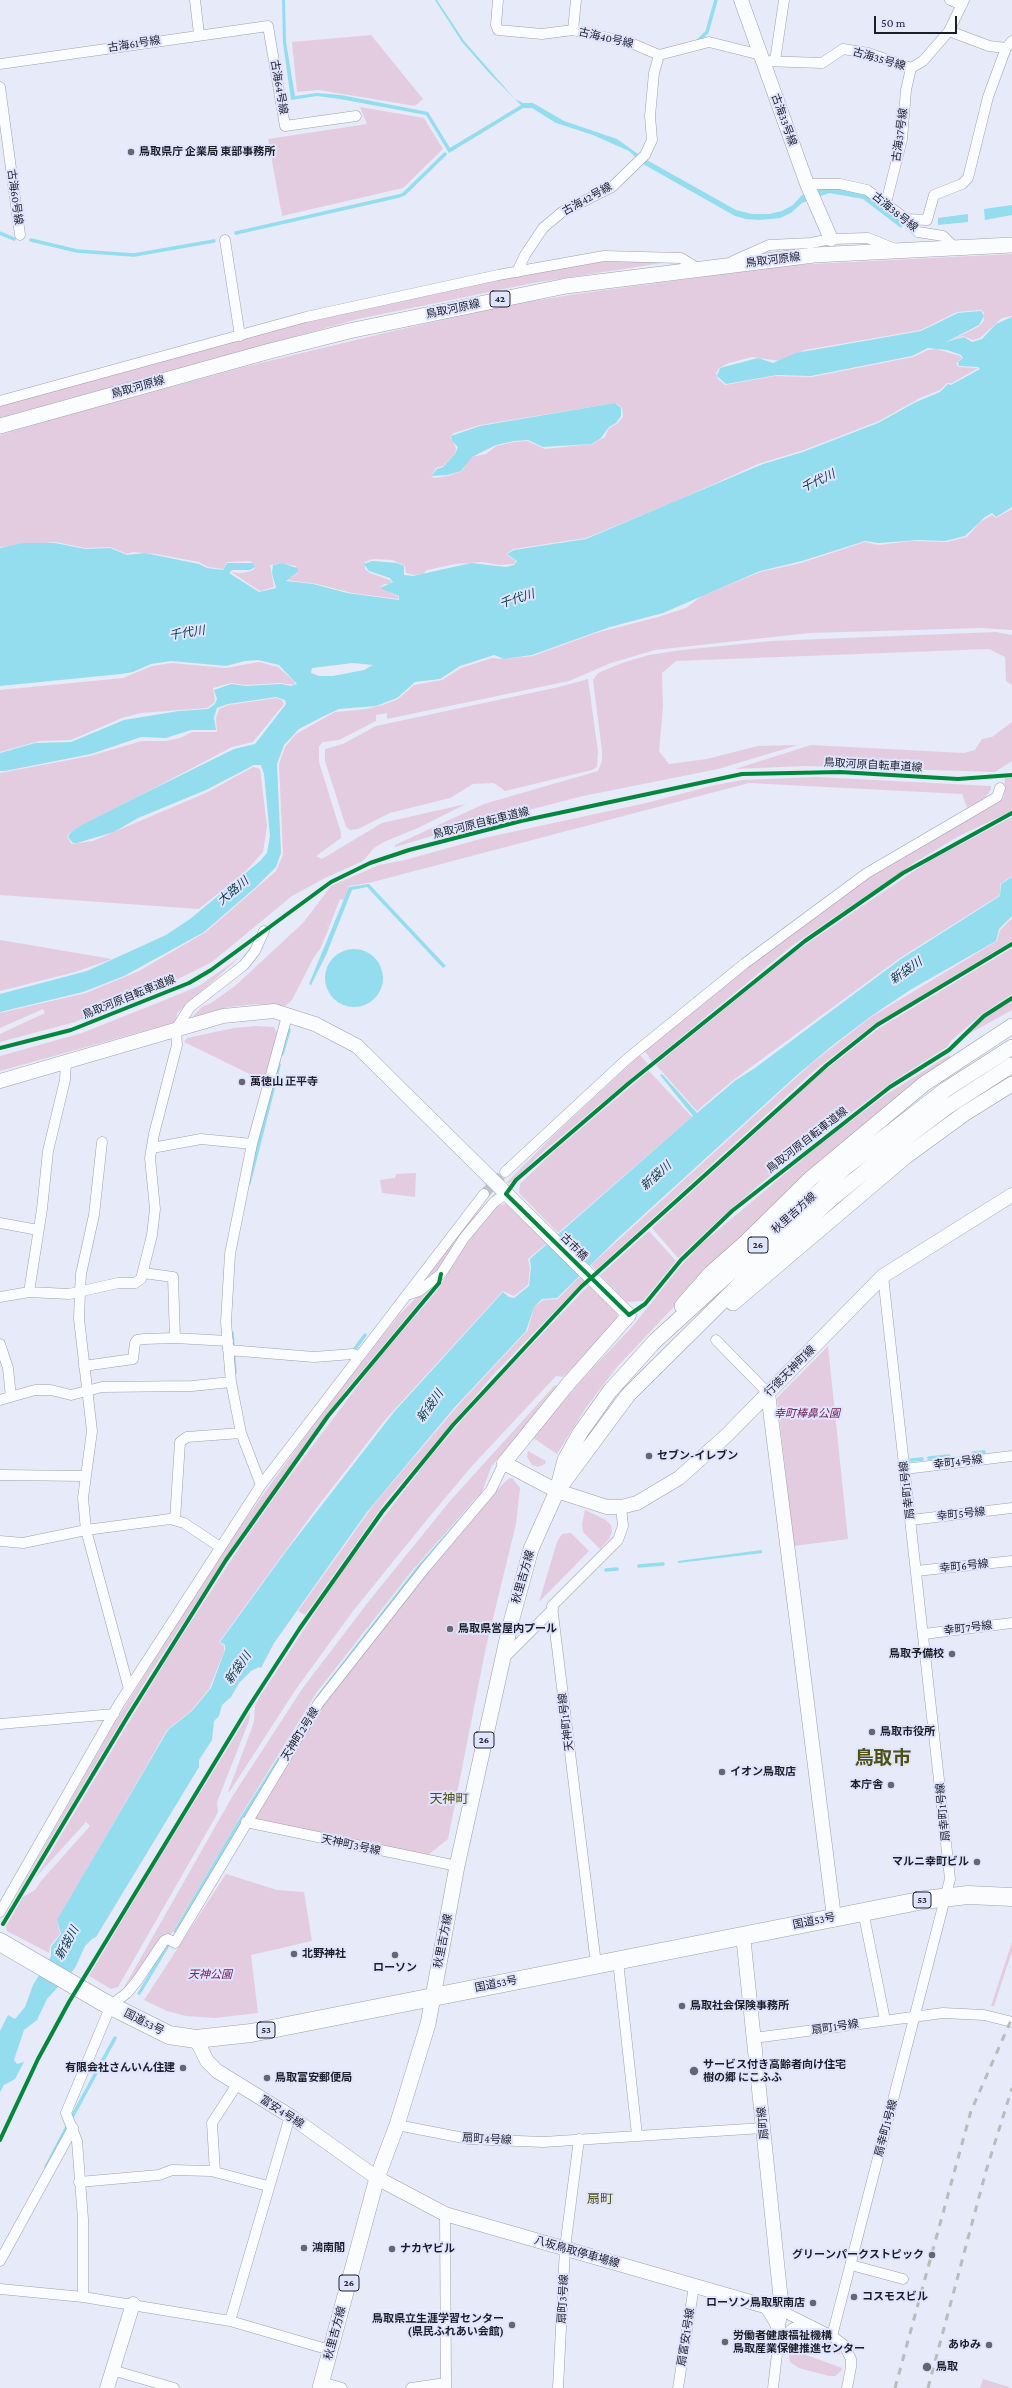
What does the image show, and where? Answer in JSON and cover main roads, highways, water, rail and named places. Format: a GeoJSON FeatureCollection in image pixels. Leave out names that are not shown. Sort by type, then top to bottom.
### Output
{"type":"FeatureCollection","features":[{"type":"Feature","properties":{"kind":"highway","name":"国道53号"},"geometry":{"type":"LineString","coordinates":[[6,1945],[107,2003],[169,2035],[196,2039],[251,2033],[434,1995],[618,1961],[863,1911],[946,1896],[991,1894],[1012,1897]]}},
{"type":"Feature","properties":{"kind":"main road","name":"鳥取河原線"},"geometry":{"type":"LineString","coordinates":[[0,426],[270,351],[349,331],[566,286],[697,268],[814,255],[1012,246]]}},
{"type":"Feature","properties":{"kind":"main road"},"geometry":{"type":"LineString","coordinates":[[655,1341],[701,1283],[810,1179],[924,1084],[1012,1026]]}},
{"type":"Feature","properties":{"kind":"main road","name":"秋里吉方線"},"geometry":{"type":"LineString","coordinates":[[321,2385],[377,2178],[397,2125],[428,2024],[458,1866],[502,1661],[531,1549],[557,1491],[565,1460],[580,1433],[610,1391],[655,1341],[847,1166],[946,1090],[1012,1047]]}},
{"type":"Feature","properties":{"kind":"main road","name":"秋里吉方線"},"geometry":{"type":"LineString","coordinates":[[557,1491],[616,1409],[645,1377],[758,1266],[850,1184],[947,1107],[1012,1065]]}},
{"type":"Feature","properties":{"kind":"main road"},"geometry":{"type":"LineString","coordinates":[[645,1377],[905,1157],[964,1114],[1012,1084]]}},
{"type":"Feature","properties":{"kind":"water"},"geometry":{"type":"Polygon","coordinates":[[[282,0],[285,0],[286,42],[295,96],[317,93],[341,95],[428,112],[450,148],[521,105],[515,99],[523,103],[533,103],[564,121],[617,139],[645,159],[736,210],[752,214],[769,214],[782,211],[793,205],[802,195],[825,187],[859,189],[904,223],[901,228],[863,199],[829,193],[802,203],[791,213],[780,218],[759,220],[735,216],[643,164],[629,151],[593,135],[556,123],[532,108],[523,108],[449,153],[426,115],[317,96],[291,100],[283,43],[282,0]]]}},
{"type":"Feature","properties":{"kind":"water"},"geometry":{"type":"Polygon","coordinates":[[[435,0],[437,0],[464,41],[515,99],[491,75],[462,42],[435,0]]]}},
{"type":"Feature","properties":{"kind":"water"},"geometry":{"type":"Polygon","coordinates":[[[1012,205],[1012,215],[985,220],[984,209],[1012,205]]]}},
{"type":"Feature","properties":{"kind":"water"},"geometry":{"type":"Polygon","coordinates":[[[968,214],[968,222],[938,225],[938,218],[968,214]]]}},
{"type":"Feature","properties":{"kind":"water"},"geometry":{"type":"Polygon","coordinates":[[[981,311],[984,316],[979,325],[946,342],[964,337],[972,342],[982,339],[996,324],[1012,317],[1012,507],[996,517],[992,513],[985,517],[965,536],[945,541],[918,540],[879,543],[865,541],[802,561],[760,571],[663,613],[610,627],[532,655],[504,659],[494,655],[460,666],[440,679],[415,682],[397,698],[376,706],[339,709],[322,717],[299,729],[284,745],[277,764],[281,853],[276,867],[256,887],[204,932],[124,976],[83,992],[0,1012],[0,994],[87,971],[166,935],[190,919],[260,861],[267,853],[270,836],[264,774],[261,765],[254,765],[206,790],[138,818],[114,832],[77,843],[73,843],[68,837],[70,833],[80,826],[141,795],[234,749],[255,744],[286,704],[285,700],[276,697],[228,704],[217,708],[214,717],[216,730],[191,730],[166,738],[141,737],[91,754],[5,771],[0,771],[0,753],[35,743],[71,742],[124,720],[179,711],[208,709],[215,704],[217,699],[214,690],[231,684],[246,686],[281,684],[291,686],[297,684],[279,665],[258,660],[245,661],[226,666],[171,661],[151,664],[133,672],[121,674],[0,686],[0,548],[24,543],[55,543],[85,549],[110,548],[127,555],[145,553],[199,564],[207,568],[223,570],[227,563],[253,563],[255,567],[250,570],[232,570],[229,573],[259,592],[276,588],[272,573],[273,565],[282,563],[297,568],[298,572],[286,581],[313,584],[347,593],[399,600],[399,596],[380,588],[393,582],[390,578],[369,571],[364,564],[372,561],[397,563],[404,566],[404,575],[413,576],[471,563],[506,567],[514,565],[517,561],[507,554],[514,550],[586,539],[763,464],[803,452],[878,423],[916,402],[940,392],[948,384],[951,385],[980,369],[978,367],[959,366],[958,362],[963,358],[961,355],[947,350],[928,348],[912,356],[811,376],[777,375],[726,384],[717,376],[720,368],[758,358],[773,363],[796,353],[921,331],[958,313],[981,311]],[[353,663],[312,668],[311,673],[319,676],[333,676],[364,670],[373,665],[353,663]]]}},
{"type":"Feature","properties":{"kind":"water"},"geometry":{"type":"Polygon","coordinates":[[[615,403],[621,408],[621,416],[616,423],[609,427],[600,439],[591,444],[543,447],[528,440],[514,441],[496,445],[472,457],[461,471],[448,475],[431,476],[437,469],[443,467],[455,454],[458,447],[452,441],[451,436],[480,426],[615,403]]]}},
{"type":"Feature","properties":{"kind":"water","name":"新袋川"},"geometry":{"type":"Polygon","coordinates":[[[1012,877],[1012,916],[999,929],[996,941],[910,990],[870,1017],[833,1045],[797,1075],[617,1239],[557,1298],[542,1299],[534,1307],[526,1331],[454,1408],[367,1512],[274,1643],[261,1668],[259,1667],[251,1671],[239,1683],[231,1697],[222,1705],[219,1716],[214,1721],[212,1740],[199,1760],[199,1767],[96,1937],[85,1946],[75,1968],[47,1999],[37,2020],[24,2030],[14,2060],[17,2064],[24,2062],[15,2079],[4,2085],[0,2092],[0,2031],[8,2015],[15,2019],[25,2007],[33,1985],[51,1956],[51,1947],[61,1934],[57,1920],[168,1730],[192,1711],[211,1688],[225,1650],[225,1645],[220,1642],[287,1550],[394,1412],[503,1292],[509,1297],[514,1298],[529,1286],[531,1268],[530,1259],[693,1116],[660,1075],[662,1074],[697,1113],[736,1080],[755,1068],[901,959],[1000,896],[1001,884],[1012,877]]]}},
{"type":"Feature","properties":{"kind":"water"},"geometry":{"type":"Polygon","coordinates":[[[369,884],[446,966],[443,968],[367,887],[352,890],[326,955],[311,985],[309,984],[349,887],[369,884]]]}},
{"type":"Feature","properties":{"kind":"water"},"geometry":{"type":"Polygon","coordinates":[[[348,949],[360,949],[370,953],[379,962],[383,972],[383,984],[375,999],[360,1007],[348,1007],[338,1003],[329,994],[325,984],[325,972],[329,962],[338,953],[348,949]]]}},
{"type":"Feature","properties":{"kind":"water"},"geometry":{"type":"Polygon","coordinates":[[[478,1497],[480,1498],[371,1629],[176,1933],[173,1932],[235,1826],[318,1694],[416,1568],[478,1497]]]}},
{"type":"Feature","properties":{"kind":"water"},"geometry":{"type":"Polygon","coordinates":[[[762,1550],[762,1553],[678,1563],[678,1561],[762,1550]]]}},
{"type":"Feature","properties":{"kind":"water"},"geometry":{"type":"Polygon","coordinates":[[[167,1943],[170,1945],[140,1995],[137,1994],[167,1943]]]}},
{"type":"Feature","properties":{"kind":"waterway"},"geometry":{"type":"LineString","coordinates":[[698,41],[707,32],[716,0]]}},
{"type":"Feature","properties":{"kind":"waterway"},"geometry":{"type":"LineString","coordinates":[[236,233],[399,196],[404,194],[445,154]]}},
{"type":"Feature","properties":{"kind":"waterway"},"geometry":{"type":"LineString","coordinates":[[0,233],[14,239]]}},
{"type":"Feature","properties":{"kind":"waterway"},"geometry":{"type":"LineString","coordinates":[[31,240],[77,251],[134,255],[214,241]]}},
{"type":"Feature","properties":{"kind":"waterway"},"geometry":{"type":"LineString","coordinates":[[282,1054],[289,1030]]}},
{"type":"Feature","properties":{"kind":"waterway"},"geometry":{"type":"LineString","coordinates":[[249,1183],[279,1065]]}},
{"type":"Feature","properties":{"kind":"waterway"},"geometry":{"type":"LineString","coordinates":[[232,1333],[235,1373]]}},
{"type":"Feature","properties":{"kind":"waterway"},"geometry":{"type":"LineString","coordinates":[[352,1353],[365,1335]]}},
{"type":"Feature","properties":{"kind":"waterway"},"geometry":{"type":"LineString","coordinates":[[973,1453],[984,1452]]}},
{"type":"Feature","properties":{"kind":"waterway"},"geometry":{"type":"LineString","coordinates":[[929,1458],[949,1456]]}},
{"type":"Feature","properties":{"kind":"waterway"},"geometry":{"type":"LineString","coordinates":[[911,1460],[922,1459]]}},
{"type":"Feature","properties":{"kind":"waterway"},"geometry":{"type":"LineString","coordinates":[[639,1566],[663,1564]]}},
{"type":"Feature","properties":{"kind":"waterway"},"geometry":{"type":"LineString","coordinates":[[606,1570],[617,1569]]}},
{"type":"Feature","properties":{"kind":"waterway"},"geometry":{"type":"LineString","coordinates":[[71,2119],[115,2038]]}},
{"type":"Feature","properties":{"kind":"waterway"},"geometry":{"type":"LineString","coordinates":[[46,2167],[68,2125]]}},
{"type":"Feature","properties":{"kind":"tunnel"},"geometry":{"type":"LineString","coordinates":[[484,1194],[505,1172]]}},
{"type":"Feature","properties":{"kind":"railway"},"geometry":{"type":"LineString","coordinates":[[895,2388],[971,2111],[1012,2018]]}},
{"type":"Feature","properties":{"kind":"railway"},"geometry":{"type":"LineString","coordinates":[[928,2388],[986,2171],[1012,2088]]}},
{"type":"Feature","properties":{"kind":"place","name":"鳥取県庁 企業局 東部事務所"},"geometry":{"type":"Point","coordinates":[131,152]}},
{"type":"Feature","properties":{"kind":"place","name":"萬徳山 正平寺"},"geometry":{"type":"Point","coordinates":[242,1082]}},
{"type":"Feature","properties":{"kind":"place","name":"セブン-イレブン"},"geometry":{"type":"Point","coordinates":[649,1456]}},
{"type":"Feature","properties":{"kind":"place","name":"鳥取県営屋内プール"},"geometry":{"type":"Point","coordinates":[450,1629]}},
{"type":"Feature","properties":{"kind":"place","name":"鳥取予備校"},"geometry":{"type":"Point","coordinates":[952,1654]}},
{"type":"Feature","properties":{"kind":"place","name":"鳥取市役所"},"geometry":{"type":"Point","coordinates":[872,1732]}},
{"type":"Feature","properties":{"kind":"place","name":"イオン鳥取店"},"geometry":{"type":"Point","coordinates":[722,1772]}},
{"type":"Feature","properties":{"kind":"place","name":"本庁舎"},"geometry":{"type":"Point","coordinates":[891,1785]}},
{"type":"Feature","properties":{"kind":"place","name":"マルニ幸町ビル"},"geometry":{"type":"Point","coordinates":[977,1862]}},
{"type":"Feature","properties":{"kind":"place","name":"北野神社"},"geometry":{"type":"Point","coordinates":[294,1954]}},
{"type":"Feature","properties":{"kind":"place","name":"ローソン"},"geometry":{"type":"Point","coordinates":[395,1955]}},
{"type":"Feature","properties":{"kind":"place","name":"鳥取社会保険事務所"},"geometry":{"type":"Point","coordinates":[682,2006]}},
{"type":"Feature","properties":{"kind":"place","name":"有限会社さんいん住建"},"geometry":{"type":"Point","coordinates":[183,2068]}},
{"type":"Feature","properties":{"kind":"place","name":"サービス付き高齢者向け住宅 樹の郷 にこふふ"},"geometry":{"type":"Point","coordinates":[694,2071]}},
{"type":"Feature","properties":{"kind":"place","name":"鳥取富安郵便局"},"geometry":{"type":"Point","coordinates":[267,2078]}},
{"type":"Feature","properties":{"kind":"place","name":"鴻南閣"},"geometry":{"type":"Point","coordinates":[304,2248]}},
{"type":"Feature","properties":{"kind":"place","name":"ナカヤビル"},"geometry":{"type":"Point","coordinates":[392,2249]}},
{"type":"Feature","properties":{"kind":"place","name":"グリーンパークストピック"},"geometry":{"type":"Point","coordinates":[932,2255]}},
{"type":"Feature","properties":{"kind":"place","name":"コスモスビル"},"geometry":{"type":"Point","coordinates":[854,2297]}},
{"type":"Feature","properties":{"kind":"place","name":"ローソン鳥取駅南店"},"geometry":{"type":"Point","coordinates":[813,2303]}},
{"type":"Feature","properties":{"kind":"place","name":"鳥取県立生涯学習センター (県民ふれあい会館)"},"geometry":{"type":"Point","coordinates":[512,2325]}},
{"type":"Feature","properties":{"kind":"place","name":"労働者健康福祉機構 鳥取産業保健推進センター"},"geometry":{"type":"Point","coordinates":[725,2342]}},
{"type":"Feature","properties":{"kind":"place","name":"あゆみ"},"geometry":{"type":"Point","coordinates":[989,2345]}},
{"type":"Feature","properties":{"kind":"place","name":"鳥取"},"geometry":{"type":"Point","coordinates":[927,2367]}},
{"type":"Feature","properties":{"kind":"district","name":"鳥取市"},"geometry":{"type":"Point","coordinates":[883,1758]}},
{"type":"Feature","properties":{"kind":"district","name":"天神町"},"geometry":{"type":"Point","coordinates":[449,1799]}},
{"type":"Feature","properties":{"kind":"district","name":"扇町"},"geometry":{"type":"Point","coordinates":[600,2199]}},
{"type":"Feature","properties":{"kind":"water label","name":"千代川"},"geometry":{"type":"Point","coordinates":[818,481]}},
{"type":"Feature","properties":{"kind":"water label","name":"千代川"},"geometry":{"type":"Point","coordinates":[517,599]}},
{"type":"Feature","properties":{"kind":"water label","name":"千代川"},"geometry":{"type":"Point","coordinates":[187,633]}},
{"type":"Feature","properties":{"kind":"water label","name":"大路川"},"geometry":{"type":"Point","coordinates":[233,891]}},
{"type":"Feature","properties":{"kind":"park label","name":"幸町棒鼻公園"},"geometry":{"type":"Point","coordinates":[807,1414]}},
{"type":"Feature","properties":{"kind":"park label","name":"天神公園"},"geometry":{"type":"Point","coordinates":[210,1975]}}]}
